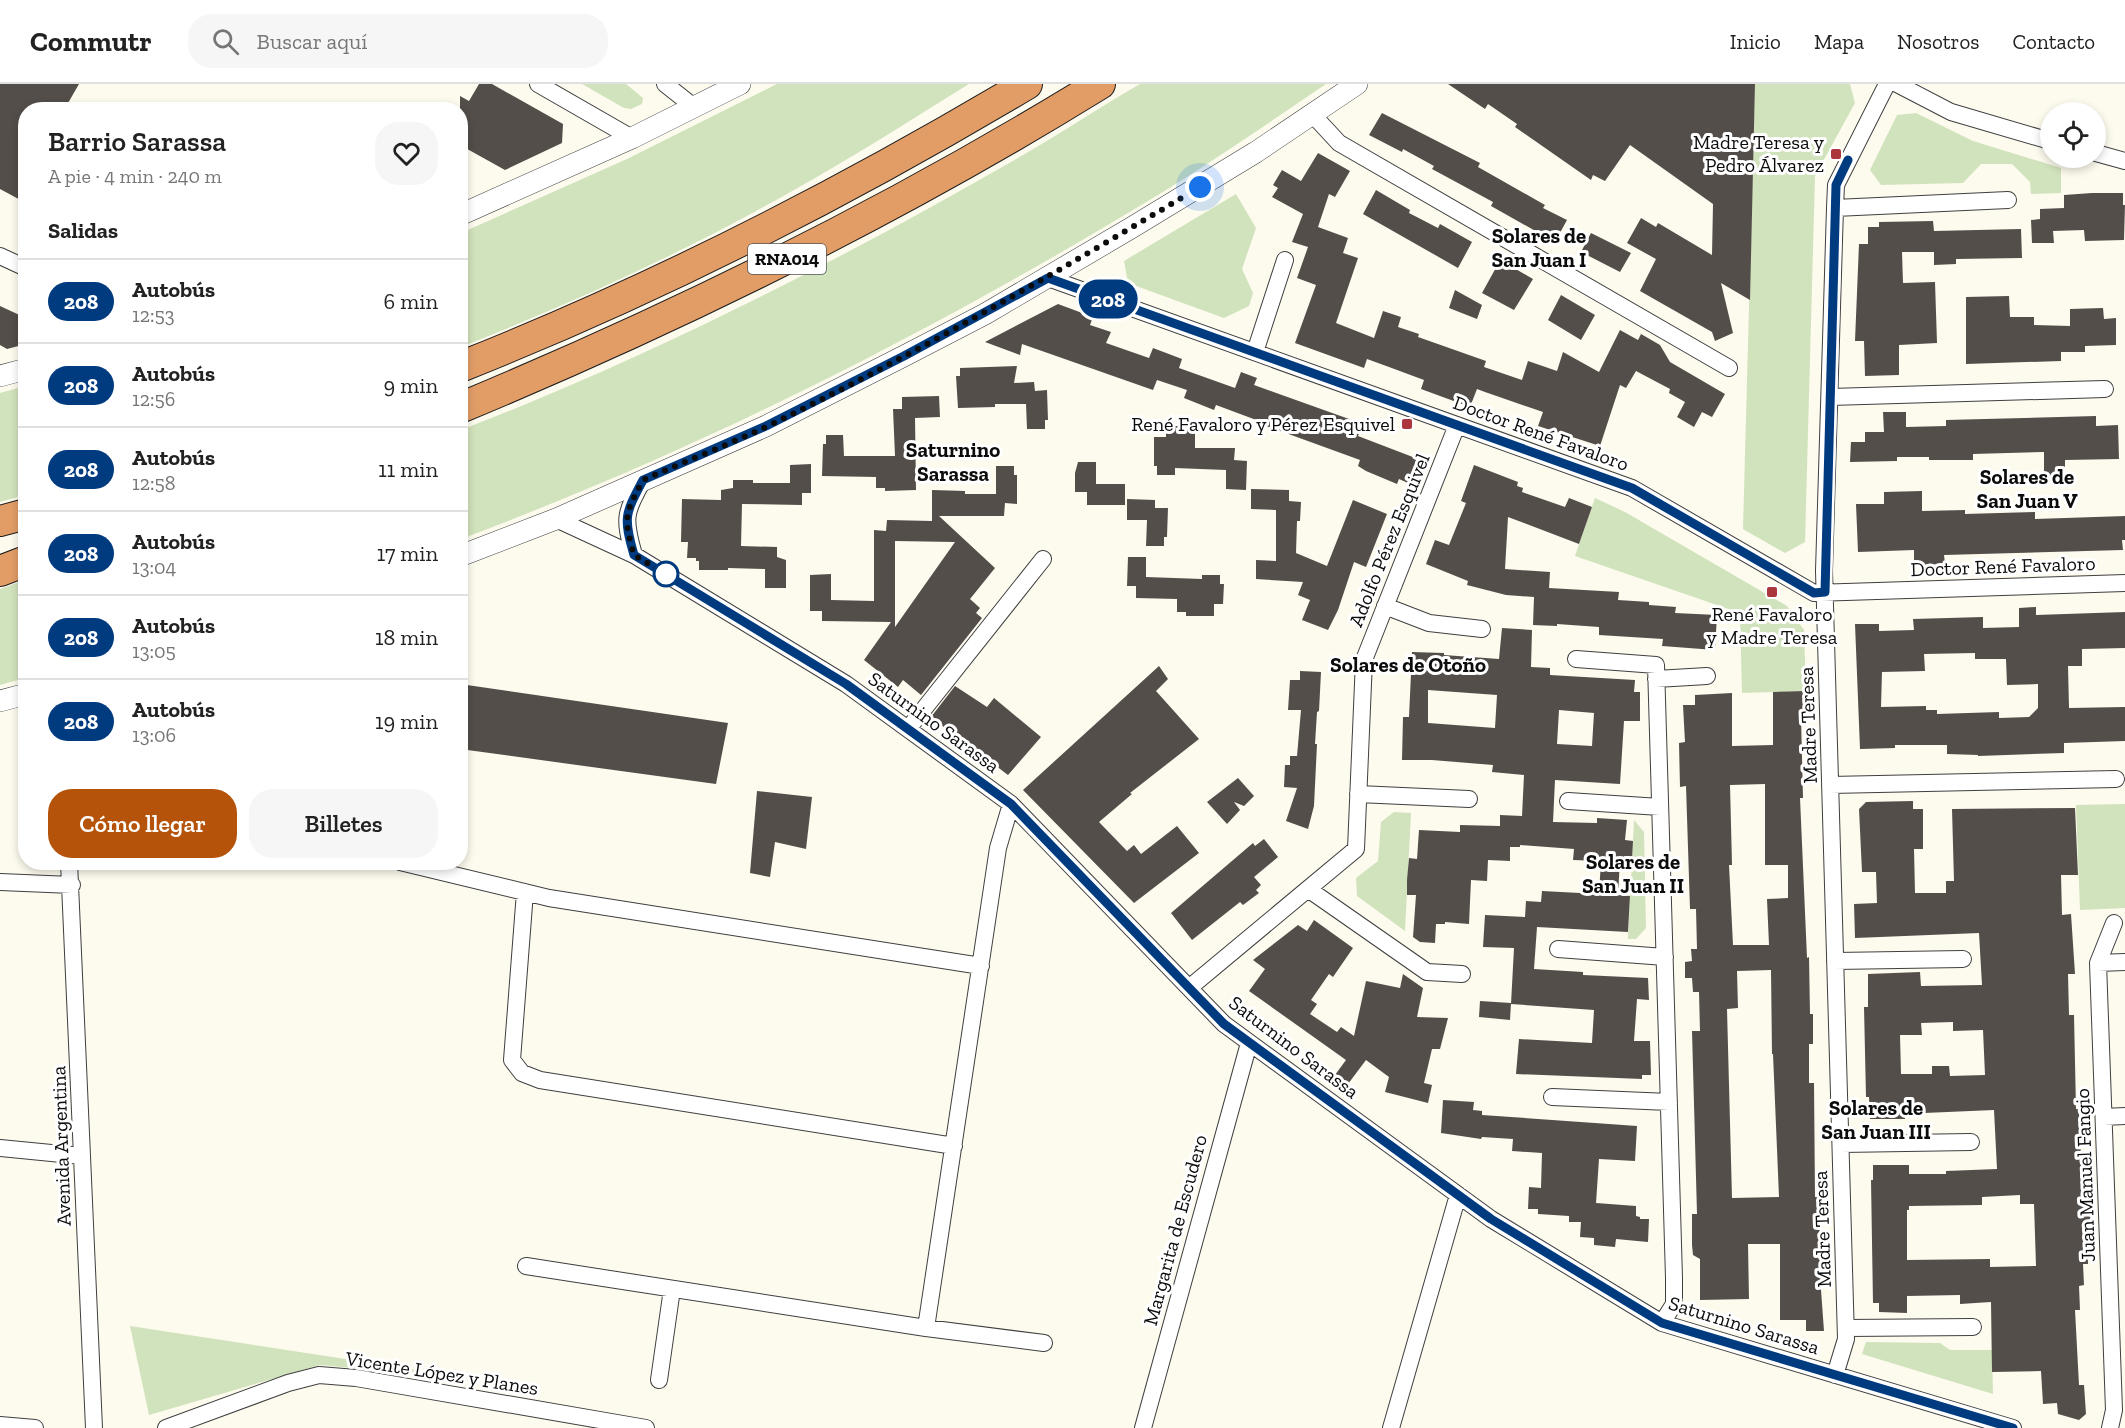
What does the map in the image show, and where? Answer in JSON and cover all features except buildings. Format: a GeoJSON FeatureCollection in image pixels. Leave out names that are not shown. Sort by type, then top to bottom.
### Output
{"type":"FeatureCollection","features":[{"type":"Feature","properties":{"kind":"highway"},"geometry":{"type":"LineString","coordinates":[[974,116],[1018,84]]}},
{"type":"Feature","properties":{"kind":"highway","name":"RNA014"},"geometry":{"type":"LineString","coordinates":[[468,364],[583,316],[730,247],[974,116],[1027,84]]}},
{"type":"Feature","properties":{"kind":"highway","name":"RNA014"},"geometry":{"type":"LineString","coordinates":[[468,405],[578,359],[819,243],[994,148],[1100,84]]}},
{"type":"Feature","properties":{"kind":"highway"},"geometry":{"type":"LineString","coordinates":[[0,520],[18,516]]}},
{"type":"Feature","properties":{"kind":"highway"},"geometry":{"type":"LineString","coordinates":[[0,559],[18,554]]}},
{"type":"Feature","properties":{"kind":"highway"},"geometry":{"type":"LineString","coordinates":[[0,571],[18,564]]}},
{"type":"Feature","properties":{"kind":"street"},"geometry":{"type":"LineString","coordinates":[[538,84],[632,138]]}},
{"type":"Feature","properties":{"kind":"street"},"geometry":{"type":"LineString","coordinates":[[664,84],[694,107]]}},
{"type":"Feature","properties":{"kind":"street"},"geometry":{"type":"LineString","coordinates":[[468,211],[632,138],[740,84]]}},
{"type":"Feature","properties":{"kind":"street"},"geometry":{"type":"LineString","coordinates":[[468,553],[556,519],[766,426],[904,356],[1048,278],[1208,182],[1357,84]]}},
{"type":"Feature","properties":{"kind":"street","name":"Madre Teresa"},"geometry":{"type":"LineString","coordinates":[[1835,1375],[1846,1339],[1846,1328],[1825,592],[1835,208],[1836,185],[1887,84]]}},
{"type":"Feature","properties":{"kind":"street"},"geometry":{"type":"LineString","coordinates":[[1897,84],[1951,112],[2040,138]]}},
{"type":"Feature","properties":{"kind":"street"},"geometry":{"type":"LineString","coordinates":[[1313,115],[1338,143],[1729,368]]}},
{"type":"Feature","properties":{"kind":"street"},"geometry":{"type":"LineString","coordinates":[[2106,156],[2125,161]]}},
{"type":"Feature","properties":{"kind":"street"},"geometry":{"type":"LineString","coordinates":[[1835,208],[2008,200]]}},
{"type":"Feature","properties":{"kind":"street"},"geometry":{"type":"LineString","coordinates":[[0,256],[18,264]]}},
{"type":"Feature","properties":{"kind":"street"},"geometry":{"type":"LineString","coordinates":[[1255,352],[1285,260]]}},
{"type":"Feature","properties":{"kind":"street","name":"Doctor René Favaloro"},"geometry":{"type":"LineString","coordinates":[[1048,278],[1632,488],[1814,593],[2125,583]]}},
{"type":"Feature","properties":{"kind":"street"},"geometry":{"type":"LineString","coordinates":[[0,376],[18,371]]}},
{"type":"Feature","properties":{"kind":"street"},"geometry":{"type":"LineString","coordinates":[[1830,397],[2105,389]]}},
{"type":"Feature","properties":{"kind":"street","name":"Adolfo Pérez Esquivel"},"geometry":{"type":"LineString","coordinates":[[1189,988],[1356,849],[1364,660],[1457,425]]}},
{"type":"Feature","properties":{"kind":"street"},"geometry":{"type":"LineString","coordinates":[[634,555],[627,530],[626,515],[643,480]]}},
{"type":"Feature","properties":{"kind":"street","name":"Saturnino Sarassa"},"geometry":{"type":"LineString","coordinates":[[556,519],[634,555],[846,684],[1011,804],[1224,1024],[1491,1219],[1662,1323],[2013,1428]]}},
{"type":"Feature","properties":{"kind":"street"},"geometry":{"type":"LineString","coordinates":[[908,729],[1043,559]]}},
{"type":"Feature","properties":{"kind":"street"},"geometry":{"type":"LineString","coordinates":[[1385,606],[1429,623],[1482,630]]}},
{"type":"Feature","properties":{"kind":"street"},"geometry":{"type":"LineString","coordinates":[[1576,659],[1656,672],[1707,676]]}},
{"type":"Feature","properties":{"kind":"street"},"geometry":{"type":"LineString","coordinates":[[1656,672],[1674,1304],[1662,1323]]}},
{"type":"Feature","properties":{"kind":"street"},"geometry":{"type":"LineString","coordinates":[[0,701],[18,696]]}},
{"type":"Feature","properties":{"kind":"street"},"geometry":{"type":"LineString","coordinates":[[1830,786],[2116,779]]}},
{"type":"Feature","properties":{"kind":"street"},"geometry":{"type":"LineString","coordinates":[[1358,794],[1470,799]]}},
{"type":"Feature","properties":{"kind":"street"},"geometry":{"type":"LineString","coordinates":[[1568,801],[1660,807]]}},
{"type":"Feature","properties":{"kind":"street"},"geometry":{"type":"LineString","coordinates":[[926,1328],[998,848],[1011,804]]}},
{"type":"Feature","properties":{"kind":"street","name":"Avenida Argentina"},"geometry":{"type":"LineString","coordinates":[[70,870],[94,1428]]}},
{"type":"Feature","properties":{"kind":"street"},"geometry":{"type":"LineString","coordinates":[[433,870],[549,898],[981,966]]}},
{"type":"Feature","properties":{"kind":"street"},"geometry":{"type":"LineString","coordinates":[[0,882],[72,885]]}},
{"type":"Feature","properties":{"kind":"street"},"geometry":{"type":"LineString","coordinates":[[1308,889],[1428,972],[1462,974]]}},
{"type":"Feature","properties":{"kind":"street"},"geometry":{"type":"LineString","coordinates":[[525,892],[512,1060],[522,1073],[540,1080],[954,1146]]}},
{"type":"Feature","properties":{"kind":"street","name":"Juan Manuel Fangio"},"geometry":{"type":"LineString","coordinates":[[2114,923],[2098,963],[2104,1117],[2117,1269],[2115,1423]]}},
{"type":"Feature","properties":{"kind":"street"},"geometry":{"type":"LineString","coordinates":[[1558,949],[1665,957]]}},
{"type":"Feature","properties":{"kind":"street"},"geometry":{"type":"LineString","coordinates":[[1835,961],[1963,959]]}},
{"type":"Feature","properties":{"kind":"street"},"geometry":{"type":"LineString","coordinates":[[2098,963],[2125,962]]}},
{"type":"Feature","properties":{"kind":"street","name":"Margarita de Escudero"},"geometry":{"type":"LineString","coordinates":[[1143,1428],[1249,1043]]}},
{"type":"Feature","properties":{"kind":"street"},"geometry":{"type":"LineString","coordinates":[[1552,1097],[1669,1102]]}},
{"type":"Feature","properties":{"kind":"street"},"geometry":{"type":"LineString","coordinates":[[2104,1117],[2125,1116]]}},
{"type":"Feature","properties":{"kind":"street"},"geometry":{"type":"LineString","coordinates":[[1841,1144],[1971,1142]]}},
{"type":"Feature","properties":{"kind":"street"},"geometry":{"type":"LineString","coordinates":[[0,1148],[82,1156]]}},
{"type":"Feature","properties":{"kind":"street"},"geometry":{"type":"LineString","coordinates":[[1391,1428],[1458,1195]]}},
{"type":"Feature","properties":{"kind":"street"},"geometry":{"type":"LineString","coordinates":[[526,1266],[926,1328],[1044,1343]]}},
{"type":"Feature","properties":{"kind":"street"},"geometry":{"type":"LineString","coordinates":[[659,1380],[672,1289]]}},
{"type":"Feature","properties":{"kind":"street"},"geometry":{"type":"LineString","coordinates":[[1846,1328],[1973,1327]]}},
{"type":"Feature","properties":{"kind":"street","name":"Vicente López y Planes"},"geometry":{"type":"LineString","coordinates":[[166,1428],[288,1383],[319,1375],[356,1378],[646,1428]]}},
{"type":"Feature","properties":{"kind":"street"},"geometry":{"type":"LineString","coordinates":[[0,1425],[35,1428]]}},
{"type":"Feature","properties":{"kind":"green space"},"geometry":{"type":"Polygon","coordinates":[[[582,84],[626,84],[643,98],[642,104],[631,109],[624,108],[582,84]]]}},
{"type":"Feature","properties":{"kind":"green space"},"geometry":{"type":"Polygon","coordinates":[[[777,84],[969,84],[838,165],[713,234],[588,294],[468,344],[468,230],[627,159],[777,84]]]}},
{"type":"Feature","properties":{"kind":"green space"},"geometry":{"type":"Polygon","coordinates":[[[1140,84],[1326,84],[1166,190],[1081,241],[909,336],[733,424],[643,465],[468,536],[468,427],[605,370],[747,303],[887,231],[1023,155],[1140,84]]]}},
{"type":"Feature","properties":{"kind":"green space"},"geometry":{"type":"Polygon","coordinates":[[[1755,84],[1850,84],[1855,103],[1815,176],[1805,542],[1785,553],[1743,529],[1755,84]]]}},
{"type":"Feature","properties":{"kind":"green space"},"geometry":{"type":"Polygon","coordinates":[[[1916,113],[1973,141],[2040,162],[2040,168],[2061,168],[2061,193],[2031,194],[2030,182],[2012,164],[1981,164],[1963,183],[1881,185],[1870,170],[1897,115],[1916,113]]]}},
{"type":"Feature","properties":{"kind":"green space"},"geometry":{"type":"Polygon","coordinates":[[[1236,194],[1256,228],[1242,269],[1253,293],[1249,306],[1224,318],[1128,283],[1124,261],[1236,194]]]}},
{"type":"Feature","properties":{"kind":"green space"},"geometry":{"type":"Polygon","coordinates":[[[18,388],[18,497],[0,502],[0,393],[18,388]]]}},
{"type":"Feature","properties":{"kind":"green space"},"geometry":{"type":"Polygon","coordinates":[[[1595,498],[1625,512],[1787,606],[1804,630],[1806,691],[1742,693],[1740,613],[1575,556],[1595,498]]]}},
{"type":"Feature","properties":{"kind":"green space"},"geometry":{"type":"Polygon","coordinates":[[[18,583],[18,680],[0,685],[0,589],[18,583]]]}},
{"type":"Feature","properties":{"kind":"green space"},"geometry":{"type":"Polygon","coordinates":[[[2125,804],[2125,908],[2080,910],[2076,805],[2125,804]]]}},
{"type":"Feature","properties":{"kind":"green space"},"geometry":{"type":"Polygon","coordinates":[[[1394,812],[1411,813],[1405,931],[1357,896],[1356,878],[1378,861],[1381,822],[1394,812]]]}},
{"type":"Feature","properties":{"kind":"green space"},"geometry":{"type":"Polygon","coordinates":[[[1634,820],[1644,832],[1646,928],[1636,939],[1628,939],[1634,820]]]}},
{"type":"Feature","properties":{"kind":"green space"},"geometry":{"type":"Polygon","coordinates":[[[130,1326],[482,1380],[320,1365],[149,1415],[130,1326]]]}},
{"type":"Feature","properties":{"kind":"green space"},"geometry":{"type":"Polygon","coordinates":[[[1866,1342],[1940,1343],[1950,1350],[1992,1350],[1993,1394],[1862,1354],[1866,1342]]]}},
{"type":"Feature","properties":{"kind":"bus line","name":"208"},"geometry":{"type":"LineString","coordinates":[[1848,160],[1836,185],[1825,592],[1814,593],[1632,488],[1048,278],[985,314],[766,426],[643,480],[626,515],[627,530],[634,555],[846,684],[1011,804],[1224,1024],[1491,1219],[1662,1323],[2013,1428]]}},
{"type":"Feature","properties":{"kind":"place","name":"Madre Teresa y Pedro Álvarez"},"geometry":{"type":"Point","coordinates":[1836,154]}},
{"type":"Feature","properties":{"kind":"place","name":"René Favaloro y Pérez Esquivel"},"geometry":{"type":"Point","coordinates":[1407,424]}},
{"type":"Feature","properties":{"kind":"place","name":"René Favaloro y Madre Teresa"},"geometry":{"type":"Point","coordinates":[1772,592]}},
{"type":"Feature","properties":{"kind":"district","name":"Solares de San Juan I"},"geometry":{"type":"Point","coordinates":[1539,247]}},
{"type":"Feature","properties":{"kind":"district","name":"Saturnino Sarassa"},"geometry":{"type":"Point","coordinates":[953,461]}},
{"type":"Feature","properties":{"kind":"district","name":"Solares de San Juan V"},"geometry":{"type":"Point","coordinates":[2027,488]}},
{"type":"Feature","properties":{"kind":"district","name":"Solares de Otoño"},"geometry":{"type":"Point","coordinates":[1408,664]}},
{"type":"Feature","properties":{"kind":"district","name":"Solares de San Juan II"},"geometry":{"type":"Point","coordinates":[1633,873]}},
{"type":"Feature","properties":{"kind":"district","name":"Solares de San Juan III"},"geometry":{"type":"Point","coordinates":[1876,1119]}},
{"type":"Feature","properties":{"kind":"route"},"geometry":{"type":"LineString","coordinates":[[666,574],[634,555],[627,530],[626,515],[643,480],[766,426],[985,314],[1200,187]]}}]}
